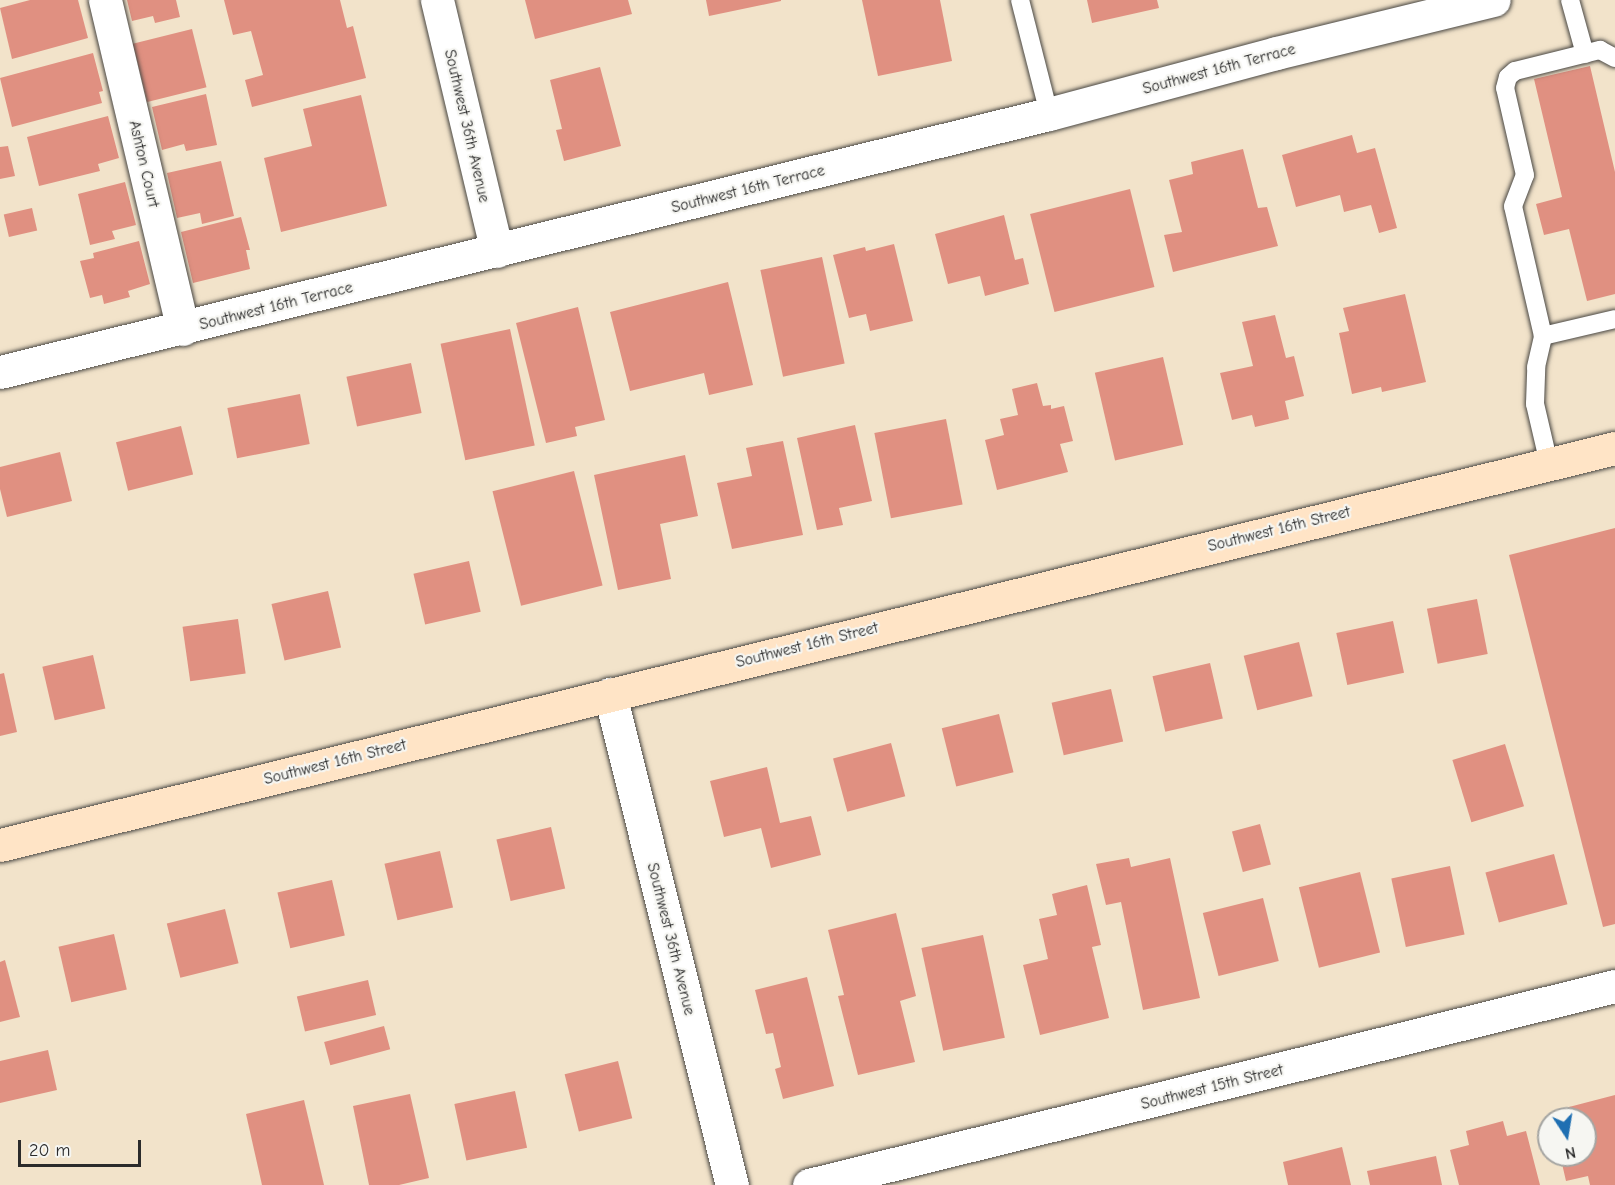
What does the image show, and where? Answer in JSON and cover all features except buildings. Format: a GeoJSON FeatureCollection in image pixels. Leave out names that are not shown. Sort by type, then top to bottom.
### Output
{"type":"FeatureCollection","features":[{"type":"Feature","properties":{"kind":"street","name":"Ashton Court"},"geometry":{"type":"LineString","coordinates":[[105,0],[183,329]]}},
{"type":"Feature","properties":{"kind":"street","name":"Southwest 36th Avenue"},"geometry":{"type":"LineString","coordinates":[[437,0],[497,251]]}},
{"type":"Feature","properties":{"kind":"street","name":"Southwest 16th Terrace"},"geometry":{"type":"LineString","coordinates":[[0,372],[183,329],[1049,114],[1449,5],[1494,0]]}},
{"type":"Feature","properties":{"kind":"street","name":"Southwest 16th Street"},"geometry":{"type":"LineString","coordinates":[[0,845],[1615,448]]}},
{"type":"Feature","properties":{"kind":"street","name":"Southwest 36th Avenue"},"geometry":{"type":"LineString","coordinates":[[610,694],[732,1185]]}},
{"type":"Feature","properties":{"kind":"street","name":"Southwest 15th Street"},"geometry":{"type":"LineString","coordinates":[[809,1185],[1615,986]]}},
{"type":"Feature","properties":{"kind":"lane"},"geometry":{"type":"LineString","coordinates":[[1020,0],[1049,114]]}},
{"type":"Feature","properties":{"kind":"lane"},"geometry":{"type":"LineString","coordinates":[[1570,0],[1585,54]]}},
{"type":"Feature","properties":{"kind":"lane"},"geometry":{"type":"LineString","coordinates":[[1549,464],[1535,404],[1536,367],[1543,336],[1513,206],[1525,175],[1505,88],[1508,77],[1515,71],[1600,50],[1615,58]]}},
{"type":"Feature","properties":{"kind":"lane"},"geometry":{"type":"LineString","coordinates":[[1543,336],[1615,319]]}}]}
